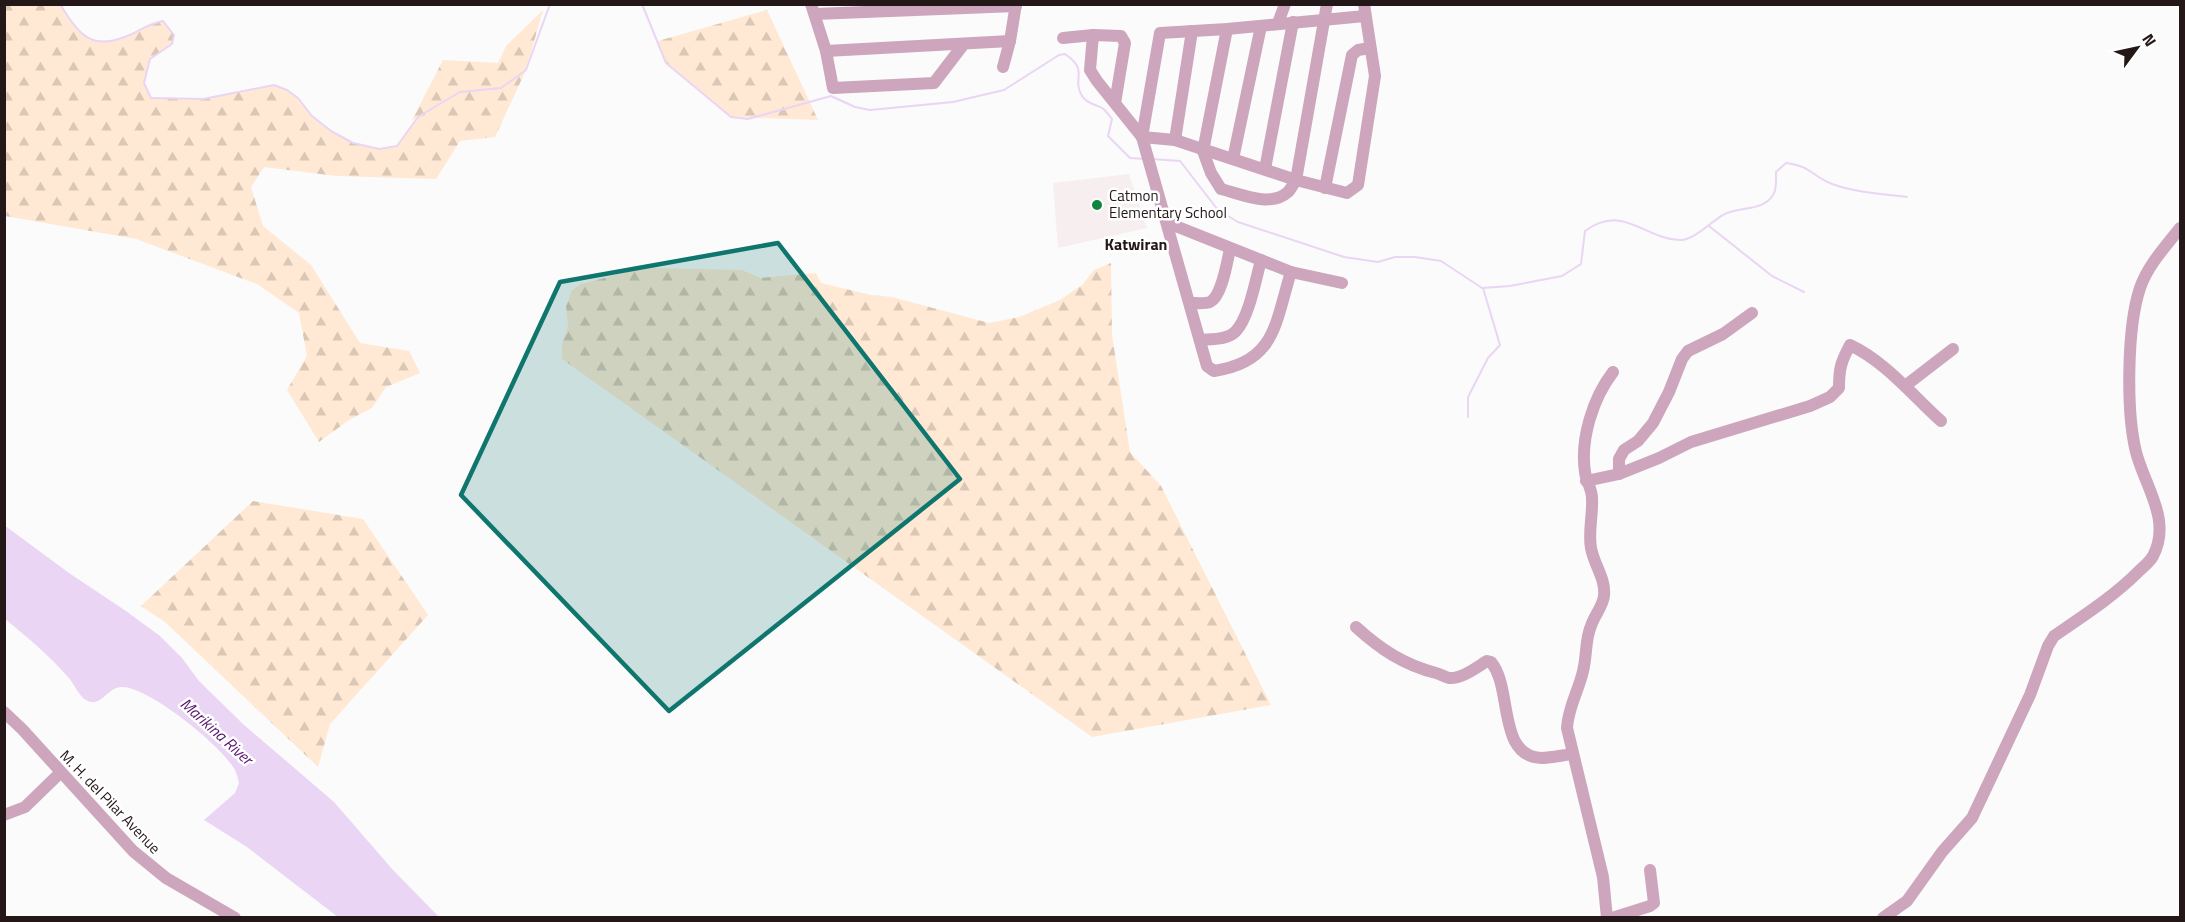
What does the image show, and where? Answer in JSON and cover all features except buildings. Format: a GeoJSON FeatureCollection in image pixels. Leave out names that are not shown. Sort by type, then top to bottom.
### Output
{"type":"FeatureCollection","features":[{"type":"Feature","properties":{"kind":"street"},"geometry":{"type":"LineString","coordinates":[[1278,23],[1285,4]]}},
{"type":"Feature","properties":{"kind":"street"},"geometry":{"type":"LineString","coordinates":[[1227,29],[1203,151],[1221,189],[1264,200],[1276,198],[1288,192],[1296,180],[1327,4]]}},
{"type":"Feature","properties":{"kind":"street"},"geometry":{"type":"LineString","coordinates":[[963,45],[934,83],[833,88],[826,51],[813,9],[1016,5],[1003,67]]}},
{"type":"Feature","properties":{"kind":"street"},"geometry":{"type":"LineString","coordinates":[[1365,10],[1375,76],[1358,185],[1347,194],[1203,151],[1175,140],[1142,137],[1160,33],[1261,26],[1323,19],[1365,10]]}},
{"type":"Feature","properties":{"kind":"street"},"geometry":{"type":"LineString","coordinates":[[1265,170],[1293,22]]}},
{"type":"Feature","properties":{"kind":"street"},"geometry":{"type":"LineString","coordinates":[[1233,159],[1261,26]]}},
{"type":"Feature","properties":{"kind":"street"},"geometry":{"type":"LineString","coordinates":[[1175,140],[1192,31]]}},
{"type":"Feature","properties":{"kind":"street"},"geometry":{"type":"LineString","coordinates":[[1063,38],[1093,35],[1121,36],[1125,43],[1115,103]]}},
{"type":"Feature","properties":{"kind":"street"},"geometry":{"type":"LineString","coordinates":[[1093,35],[1090,70],[1142,137],[1200,340],[1208,366],[1214,371],[1234,368],[1254,357],[1266,345],[1291,272]]}},
{"type":"Feature","properties":{"kind":"street"},"geometry":{"type":"LineString","coordinates":[[826,51],[1010,41]]}},
{"type":"Feature","properties":{"kind":"street"},"geometry":{"type":"LineString","coordinates":[[1325,188],[1352,55],[1358,50],[1370,48]]}},
{"type":"Feature","properties":{"kind":"street"},"geometry":{"type":"LineString","coordinates":[[1168,223],[1291,272],[1342,283]]}},
{"type":"Feature","properties":{"kind":"street"},"geometry":{"type":"LineString","coordinates":[[1883,918],[1907,901],[1942,852],[1972,818],[2030,695],[2054,636],[2129,581],[2152,558],[2160,540],[2161,519],[2142,473],[2136,449],[2130,351],[2134,314],[2140,288],[2152,264],[2181,228]]}},
{"type":"Feature","properties":{"kind":"street"},"geometry":{"type":"LineString","coordinates":[[1191,303],[1209,302],[1215,297],[1219,291],[1230,249]]}},
{"type":"Feature","properties":{"kind":"street"},"geometry":{"type":"LineString","coordinates":[[1200,340],[1226,338],[1236,331],[1245,314],[1261,260]]}},
{"type":"Feature","properties":{"kind":"street"},"geometry":{"type":"LineString","coordinates":[[1619,474],[1619,459],[1624,450],[1638,441],[1653,423],[1669,392],[1682,358],[1688,351],[1723,334],[1752,313]]}},
{"type":"Feature","properties":{"kind":"street"},"geometry":{"type":"LineString","coordinates":[[1586,482],[1619,474],[1691,442],[1810,406],[1830,397],[1839,388],[1840,362],[1850,345],[1863,351],[1880,364],[1941,421]]}},
{"type":"Feature","properties":{"kind":"street"},"geometry":{"type":"LineString","coordinates":[[1905,386],[1953,349]]}},
{"type":"Feature","properties":{"kind":"street"},"geometry":{"type":"LineString","coordinates":[[1607,918],[1603,877],[1573,754],[1568,716],[1580,684],[1590,627],[1604,599],[1603,582],[1591,549],[1592,499],[1584,469],[1585,446],[1593,410],[1602,388],[1613,372]]}},
{"type":"Feature","properties":{"kind":"street"},"geometry":{"type":"LineString","coordinates":[[1356,627],[1375,645],[1389,654],[1408,664],[1449,678],[1460,676],[1487,661],[1491,662],[1495,666],[1504,692],[1510,730],[1518,748],[1526,755],[1541,758],[1573,754]]}},
{"type":"Feature","properties":{"kind":"street","name":"M. H. del Pilar Avenue"},"geometry":{"type":"LineString","coordinates":[[7,719],[147,864],[166,878],[235,918]]}},
{"type":"Feature","properties":{"kind":"street"},"geometry":{"type":"LineString","coordinates":[[4,815],[25,807],[60,773]]}},
{"type":"Feature","properties":{"kind":"street"},"geometry":{"type":"LineString","coordinates":[[1612,918],[1654,903],[1650,870]]}},
{"type":"Feature","properties":{"kind":"highlighted area"},"geometry":{"type":"Polygon","coordinates":[[[778,243],[960,479],[669,711],[461,495],[560,282],[778,243]]]}},
{"type":"Feature","properties":{"kind":"shaded area","name":"Catmon Elementary School"},"geometry":{"type":"Polygon","coordinates":[[[1129,174],[1147,228],[1058,248],[1053,183],[1129,174]]]}},
{"type":"Feature","properties":{"kind":"green space"},"geometry":{"type":"Polygon","coordinates":[[[4,5],[60,5],[81,33],[97,41],[107,42],[119,39],[163,21],[174,35],[172,44],[150,59],[144,83],[151,97],[203,99],[274,85],[298,98],[312,116],[331,131],[353,143],[379,149],[397,146],[418,118],[412,120],[443,60],[498,63],[506,46],[543,10],[526,70],[495,137],[460,141],[436,179],[336,176],[264,167],[251,187],[263,226],[311,265],[360,343],[409,351],[420,373],[386,387],[372,408],[349,420],[319,442],[287,390],[307,356],[299,313],[257,284],[136,239],[5,216],[4,5]]]}},
{"type":"Feature","properties":{"kind":"green space"},"geometry":{"type":"Polygon","coordinates":[[[767,10],[818,120],[731,117],[666,63],[658,41],[767,10]]]}},
{"type":"Feature","properties":{"kind":"green space"},"geometry":{"type":"Polygon","coordinates":[[[1111,263],[1112,335],[1130,452],[1161,486],[1271,705],[1092,737],[562,359],[562,344],[568,326],[566,306],[572,290],[581,284],[627,272],[651,268],[742,270],[760,278],[816,273],[821,283],[871,295],[892,297],[989,323],[1019,317],[1060,300],[1082,285],[1094,270],[1111,263]]]}},
{"type":"Feature","properties":{"kind":"green space"},"geometry":{"type":"Polygon","coordinates":[[[253,501],[363,519],[428,615],[330,724],[318,767],[165,622],[141,606],[253,501]]]}},
{"type":"Feature","properties":{"kind":"water","name":"Marikina River"},"geometry":{"type":"Polygon","coordinates":[[[4,525],[160,636],[182,658],[199,681],[243,724],[334,802],[393,870],[439,917],[338,917],[247,847],[204,820],[235,793],[239,783],[235,770],[201,733],[149,697],[122,687],[113,690],[96,702],[86,700],[54,662],[5,619],[4,525]]]}},
{"type":"Feature","properties":{"kind":"waterway"},"geometry":{"type":"LineString","coordinates":[[60,4],[81,33],[97,41],[107,42],[119,39],[163,21],[174,35],[172,44],[150,59],[144,83],[151,98],[203,99],[274,85],[298,98],[312,116],[331,131],[353,143],[379,149],[397,146],[418,117],[460,92],[501,88],[526,70],[550,4]]}},
{"type":"Feature","properties":{"kind":"waterway"},"geometry":{"type":"LineString","coordinates":[[642,4],[666,63],[731,117],[748,119],[831,96],[855,107],[870,110],[953,102],[1004,90],[1059,55],[1065,54],[1077,65],[1079,90],[1084,99],[1103,109],[1112,119],[1108,136],[1130,158],[1144,159]]}},
{"type":"Feature","properties":{"kind":"waterway"},"geometry":{"type":"LineString","coordinates":[[1152,159],[1180,161],[1218,210],[1238,222],[1344,257],[1378,262],[1395,257],[1441,261],[1482,288],[1510,286],[1562,276],[1581,264],[1585,231],[1599,223],[1611,220],[1622,221],[1667,238],[1680,240],[1691,237],[1729,212],[1757,206],[1769,200],[1775,190],[1776,172],[1786,163],[1801,166],[1825,181],[1841,187],[1907,197]]}},
{"type":"Feature","properties":{"kind":"waterway"},"geometry":{"type":"LineString","coordinates":[[1709,226],[1772,276],[1804,292]]}},
{"type":"Feature","properties":{"kind":"waterway"},"geometry":{"type":"LineString","coordinates":[[1468,417],[1468,397],[1488,358],[1500,345],[1483,288]]}},
{"type":"Feature","properties":{"kind":"place","name":"Catmon Elementary School"},"geometry":{"type":"Point","coordinates":[1097,205]}},
{"type":"Feature","properties":{"kind":"district","name":"Katwiran"},"geometry":{"type":"Point","coordinates":[1136,244]}}]}
